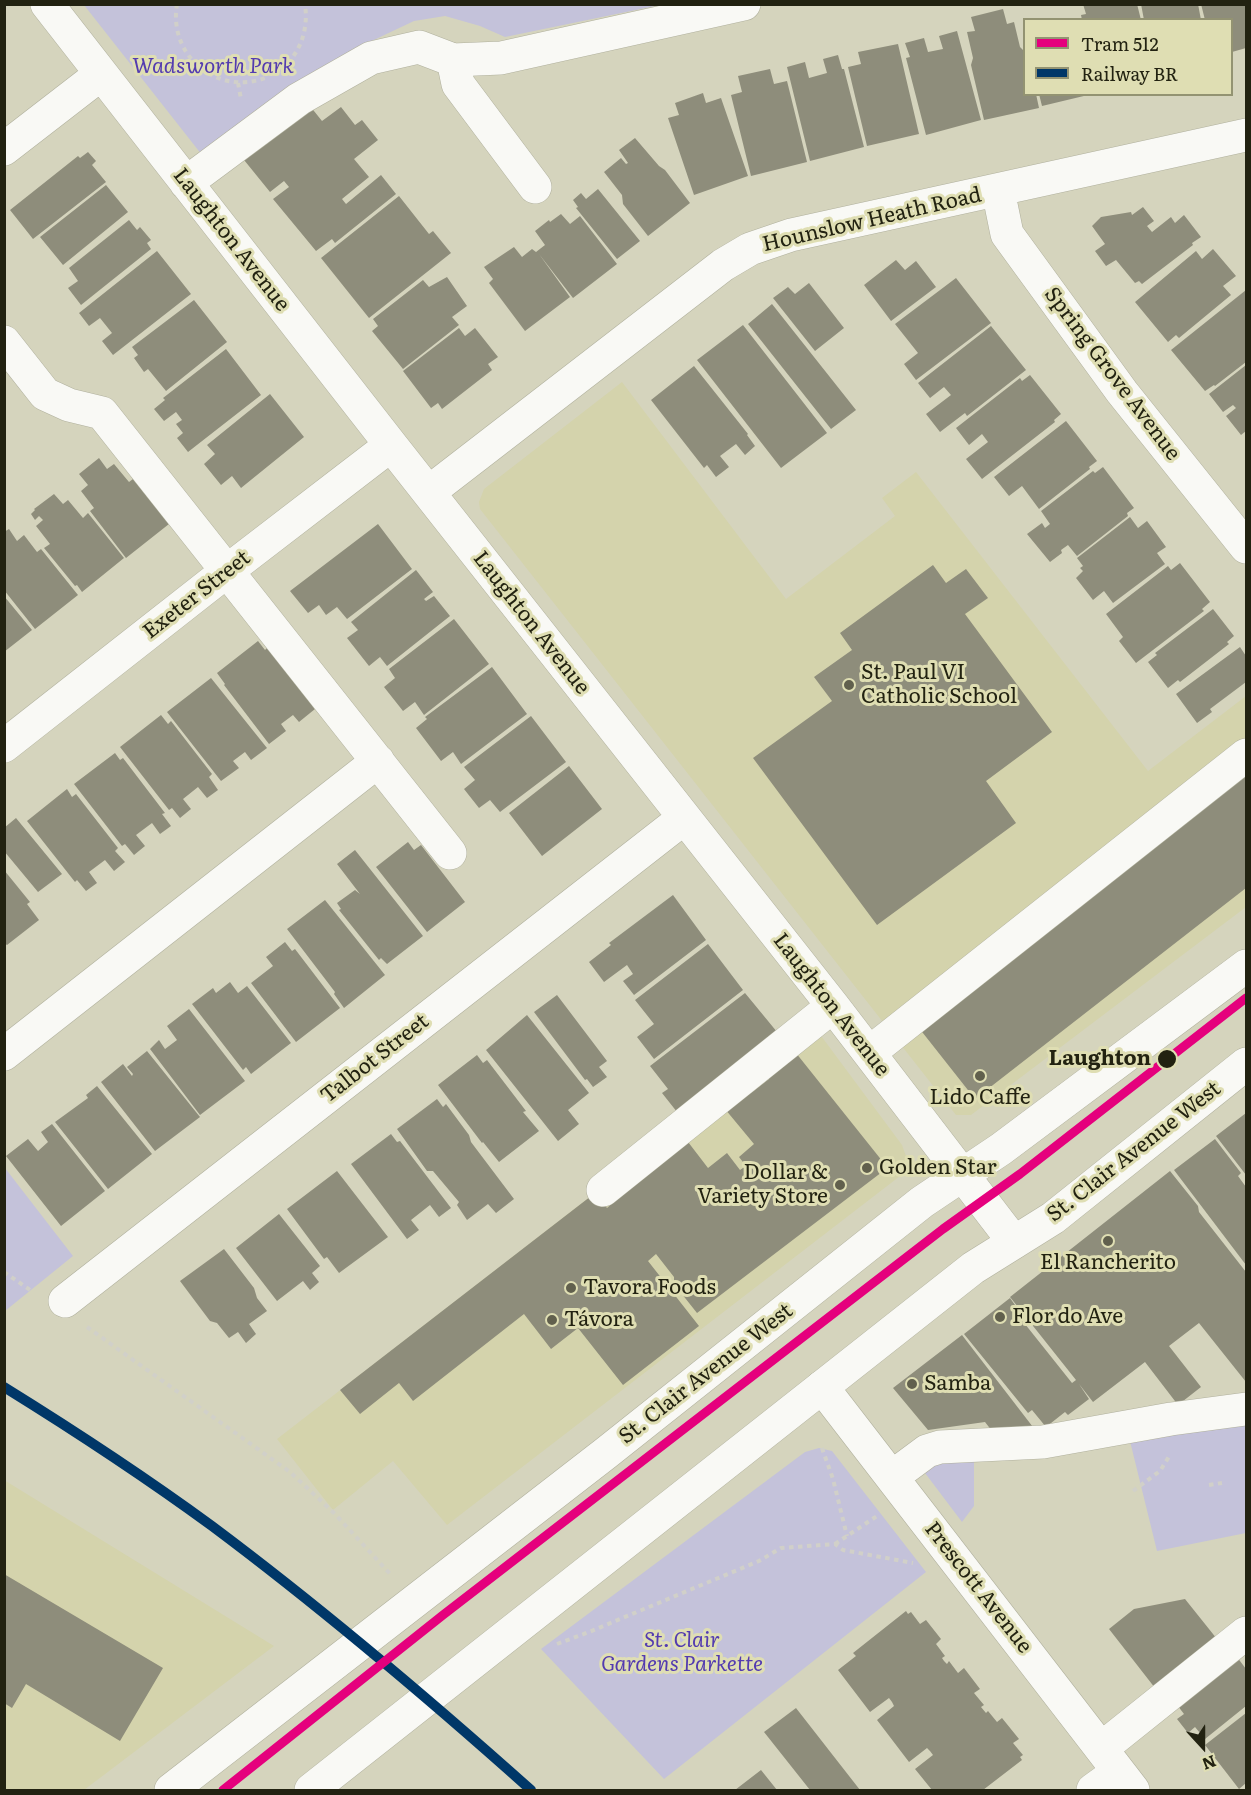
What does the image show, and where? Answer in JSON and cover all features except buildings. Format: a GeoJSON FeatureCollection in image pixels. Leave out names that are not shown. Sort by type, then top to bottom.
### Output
{"type":"FeatureCollection","features":[{"type":"Feature","properties":{"kind":"street","name":"Laughton Avenue"},"geometry":{"type":"LineString","coordinates":[[47,4],[833,1006],[1014,1242]]}},
{"type":"Feature","properties":{"kind":"street"},"geometry":{"type":"LineString","coordinates":[[186,183],[299,99],[370,58],[419,46],[453,60],[501,58],[744,4]]}},
{"type":"Feature","properties":{"kind":"street"},"geometry":{"type":"LineString","coordinates":[[453,60],[459,84],[535,188]]}},
{"type":"Feature","properties":{"kind":"street"},"geometry":{"type":"LineString","coordinates":[[4,149],[101,74]]}},
{"type":"Feature","properties":{"kind":"street","name":"Hounslow Heath Road"},"geometry":{"type":"LineString","coordinates":[[429,492],[723,265],[750,249],[791,235],[1246,135]]}},
{"type":"Feature","properties":{"kind":"street","name":"Spring Grove Avenue"},"geometry":{"type":"LineString","coordinates":[[998,190],[1007,234],[1122,392],[1246,547]]}},
{"type":"Feature","properties":{"kind":"street"},"geometry":{"type":"LineString","coordinates":[[4,342],[45,394],[69,405],[102,413],[450,853]]}},
{"type":"Feature","properties":{"kind":"street","name":"Exeter Street"},"geometry":{"type":"LineString","coordinates":[[4,746],[391,445]]}},
{"type":"Feature","properties":{"kind":"street"},"geometry":{"type":"LineString","coordinates":[[869,1053],[1246,755]]}},
{"type":"Feature","properties":{"kind":"street"},"geometry":{"type":"LineString","coordinates":[[4,1054],[378,761]]}},
{"type":"Feature","properties":{"kind":"street","name":"Talbot Street"},"geometry":{"type":"LineString","coordinates":[[72,1311],[684,818]]}},
{"type":"Feature","properties":{"kind":"street","name":"St. Clair Avenue West"},"geometry":{"type":"LineString","coordinates":[[171,1791],[606,1453],[922,1202],[963,1176],[1246,966]]}},
{"type":"Feature","properties":{"kind":"street"},"geometry":{"type":"LineString","coordinates":[[603,1190],[833,1006]]}},
{"type":"Feature","properties":{"kind":"street","name":"St. Clair Avenue West"},"geometry":{"type":"LineString","coordinates":[[310,1791],[973,1268],[1053,1218],[1246,1064]]}},
{"type":"Feature","properties":{"kind":"street","name":"Prescott Avenue"},"geometry":{"type":"LineString","coordinates":[[822,1386],[1112,1775]]}},
{"type":"Feature","properties":{"kind":"street"},"geometry":{"type":"LineString","coordinates":[[892,1477],[927,1452],[939,1447],[1043,1442],[1171,1419],[1246,1409]]}},
{"type":"Feature","properties":{"kind":"street"},"geometry":{"type":"LineString","coordinates":[[1112,1775],[1246,1633]]}},
{"type":"Feature","properties":{"kind":"path"},"geometry":{"type":"LineString","coordinates":[[177,4],[178,36],[190,58],[201,69],[222,80],[238,83],[254,82],[269,77]]}},
{"type":"Feature","properties":{"kind":"path"},"geometry":{"type":"LineString","coordinates":[[282,68],[294,56],[301,42],[305,27],[305,4]]}},
{"type":"Feature","properties":{"kind":"path"},"geometry":{"type":"LineString","coordinates":[[4,1272],[34,1293]]}},
{"type":"Feature","properties":{"kind":"path"},"geometry":{"type":"LineString","coordinates":[[72,1311],[290,1472],[334,1513],[392,1577]]}},
{"type":"Feature","properties":{"kind":"path"},"geometry":{"type":"LineString","coordinates":[[818,1438],[833,1479],[847,1536]]}},
{"type":"Feature","properties":{"kind":"path"},"geometry":{"type":"LineString","coordinates":[[1133,1491],[1160,1471],[1173,1451]]}},
{"type":"Feature","properties":{"kind":"path"},"geometry":{"type":"LineString","coordinates":[[1209,1485],[1222,1483]]}},
{"type":"Feature","properties":{"kind":"path"},"geometry":{"type":"LineString","coordinates":[[547,1647],[748,1566],[781,1548],[836,1544],[886,1510]]}},
{"type":"Feature","properties":{"kind":"path"},"geometry":{"type":"LineString","coordinates":[[836,1544],[843,1550],[918,1564]]}},
{"type":"Feature","properties":{"kind":"shaded area","name":"St. Paul VI Catholic School"},"geometry":{"type":"Polygon","coordinates":[[[622,382],[786,599],[895,516],[882,498],[916,472],[1148,771],[1246,696],[1246,907],[971,1115],[956,1115],[480,509],[479,502],[484,489],[622,382]]]}},
{"type":"Feature","properties":{"kind":"shaded area"},"geometry":{"type":"Polygon","coordinates":[[[816,1029],[902,1145],[907,1159],[904,1173],[447,1525],[393,1461],[333,1510],[277,1439],[595,1193],[816,1029]]]}},
{"type":"Feature","properties":{"kind":"shaded area"},"geometry":{"type":"Polygon","coordinates":[[[4,1480],[274,1646],[84,1790],[5,1790],[4,1480]]]}},
{"type":"Feature","properties":{"kind":"green space","name":"Wadsworth Park"},"geometry":{"type":"Polygon","coordinates":[[[84,5],[660,5],[505,37],[480,26],[445,16],[414,21],[359,47],[202,155],[84,5]]]}},
{"type":"Feature","properties":{"kind":"green space"},"geometry":{"type":"Polygon","coordinates":[[[5,1168],[73,1256],[4,1311],[5,1168]]]}},
{"type":"Feature","properties":{"kind":"green space"},"geometry":{"type":"Polygon","coordinates":[[[1246,1420],[1246,1533],[1157,1551],[1129,1437],[1246,1420]]]}},
{"type":"Feature","properties":{"kind":"green space","name":"St. Clair Gardens Parkette"},"geometry":{"type":"Polygon","coordinates":[[[819,1448],[832,1451],[926,1572],[664,1779],[541,1649],[805,1452],[819,1448]]]}},
{"type":"Feature","properties":{"kind":"green space"},"geometry":{"type":"Polygon","coordinates":[[[940,1455],[974,1461],[974,1506],[962,1522],[922,1469],[940,1455]]]}},
{"type":"Feature","properties":{"kind":"tram line","name":"512"},"geometry":{"type":"LineString","coordinates":[[223,1790],[443,1615],[943,1229],[1020,1174],[1246,998]]}},
{"type":"Feature","properties":{"kind":"rail line","name":"BR"},"geometry":{"type":"LineString","coordinates":[[4,1387],[135,1472],[253,1557],[374,1655],[531,1790]]}},
{"type":"Feature","properties":{"kind":"place","name":"St. Paul VI Catholic School"},"geometry":{"type":"Point","coordinates":[849,685]}},
{"type":"Feature","properties":{"kind":"place","name":"Laughton"},"geometry":{"type":"Point","coordinates":[1167,1059]}},
{"type":"Feature","properties":{"kind":"place","name":"Lido Caffe"},"geometry":{"type":"Point","coordinates":[980,1076]}},
{"type":"Feature","properties":{"kind":"place","name":"Golden Star"},"geometry":{"type":"Point","coordinates":[867,1168]}},
{"type":"Feature","properties":{"kind":"place","name":"Dollar & Variety Store"},"geometry":{"type":"Point","coordinates":[840,1185]}},
{"type":"Feature","properties":{"kind":"place","name":"El Rancherito"},"geometry":{"type":"Point","coordinates":[1108,1241]}},
{"type":"Feature","properties":{"kind":"place","name":"Tavora Foods"},"geometry":{"type":"Point","coordinates":[571,1288]}},
{"type":"Feature","properties":{"kind":"place","name":"Flor do Ave"},"geometry":{"type":"Point","coordinates":[1000,1317]}},
{"type":"Feature","properties":{"kind":"place","name":"Távora"},"geometry":{"type":"Point","coordinates":[552,1320]}},
{"type":"Feature","properties":{"kind":"place","name":"Samba"},"geometry":{"type":"Point","coordinates":[912,1384]}}]}
